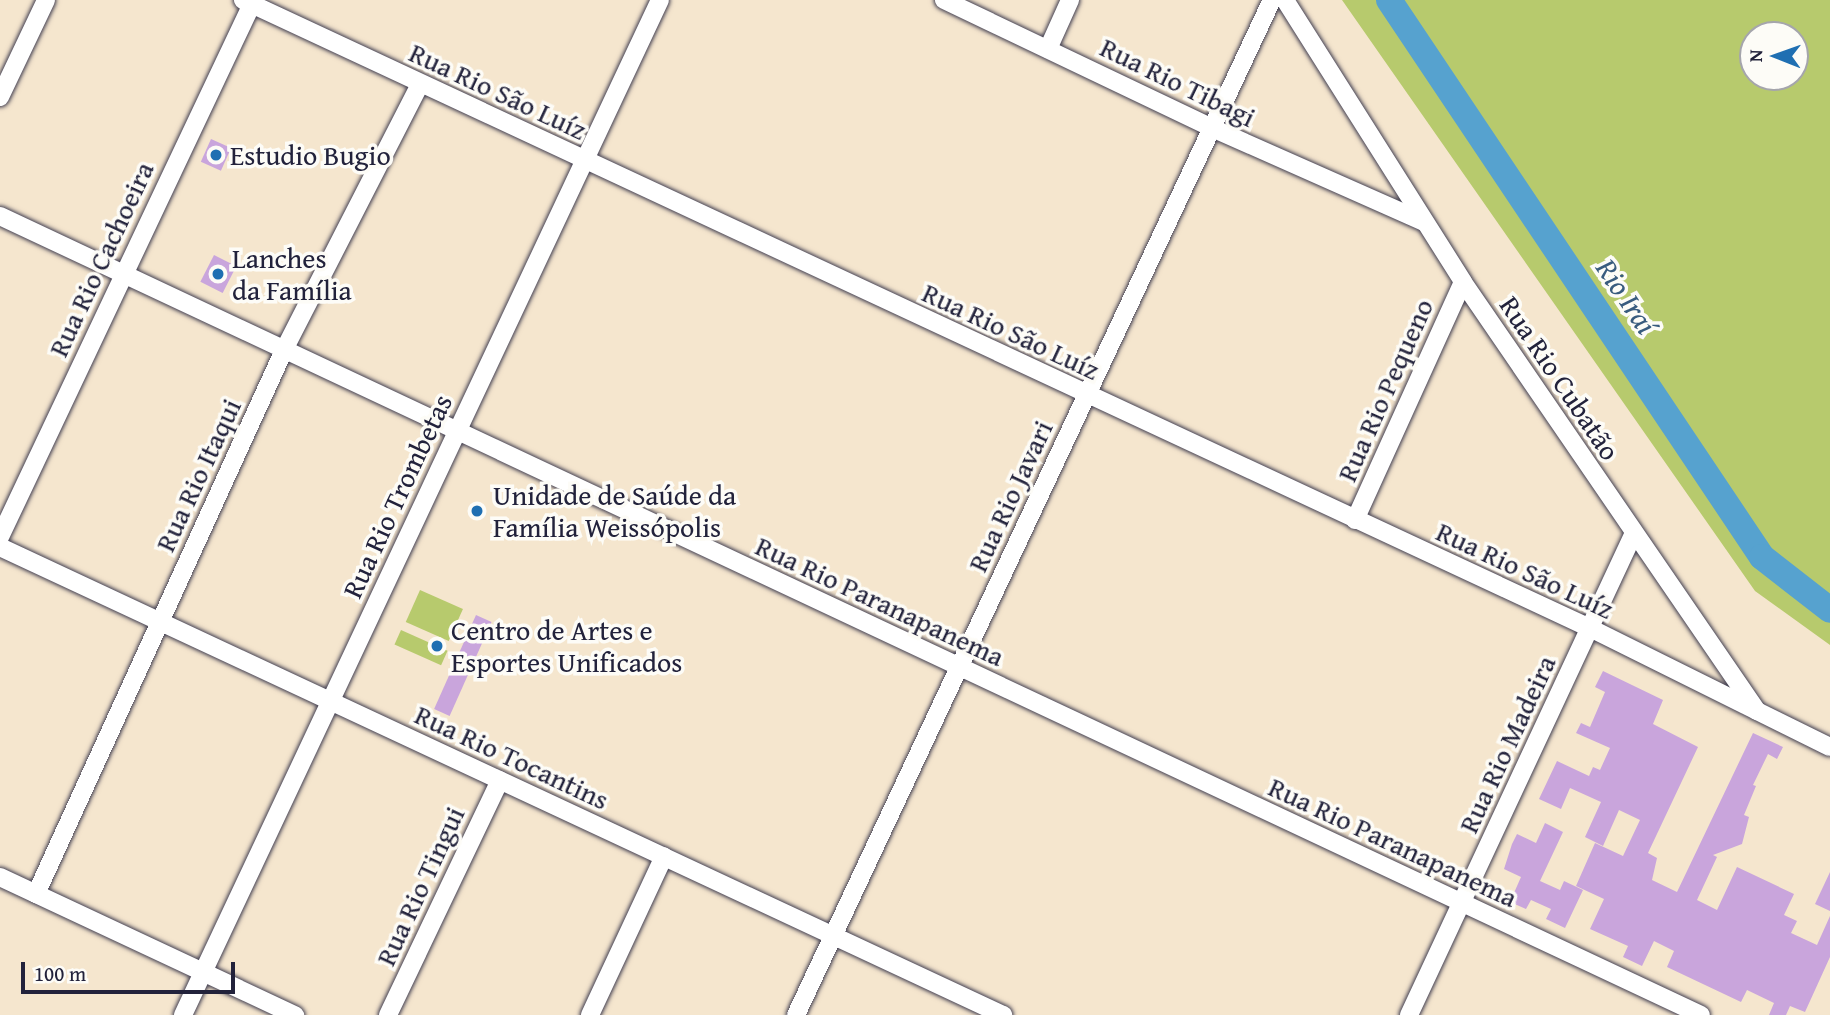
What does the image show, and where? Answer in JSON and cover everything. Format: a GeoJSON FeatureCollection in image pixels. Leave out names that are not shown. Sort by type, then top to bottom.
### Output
{"type":"FeatureCollection","features":[{"type":"Feature","properties":{"kind":"street"},"geometry":{"type":"LineString","coordinates":[[0,97],[46,0]]}},
{"type":"Feature","properties":{"kind":"street","name":"Rua Rio Trombetas"},"geometry":{"type":"LineString","coordinates":[[183,1015],[660,0]]}},
{"type":"Feature","properties":{"kind":"street","name":"Rua Rio Tibagi"},"geometry":{"type":"LineString","coordinates":[[944,0],[1212,128],[1426,223]]}},
{"type":"Feature","properties":{"kind":"street"},"geometry":{"type":"LineString","coordinates":[[1048,49],[1070,0]]}},
{"type":"Feature","properties":{"kind":"street","name":"Rua Rio Javari"},"geometry":{"type":"LineString","coordinates":[[796,1015],[1272,0]]}},
{"type":"Feature","properties":{"kind":"street","name":"Rua Rio Cubatão"},"geometry":{"type":"LineString","coordinates":[[1285,0],[1463,282],[1757,711],[1830,747]]}},
{"type":"Feature","properties":{"kind":"street","name":"Rua Rio São Luíz"},"geometry":{"type":"LineString","coordinates":[[248,2],[1590,628],[1757,711]]}},
{"type":"Feature","properties":{"kind":"street","name":"Rua Rio Cachoeira"},"geometry":{"type":"LineString","coordinates":[[0,537],[248,2]]}},
{"type":"Feature","properties":{"kind":"street","name":"Rua Rio Itaqui"},"geometry":{"type":"LineString","coordinates":[[36,894],[284,350],[420,84]]}},
{"type":"Feature","properties":{"kind":"street","name":"Rua Rio Tibagi"},"geometry":{"type":"LineString","coordinates":[[1390,208],[1413,206]]}},
{"type":"Feature","properties":{"kind":"street","name":"Rua Rio Paranapanema"},"geometry":{"type":"LineString","coordinates":[[0,216],[456,433],[1701,1015]]}},
{"type":"Feature","properties":{"kind":"street","name":"Rua Rio Pequeno"},"geometry":{"type":"LineString","coordinates":[[1355,520],[1463,282]]}},
{"type":"Feature","properties":{"kind":"street","name":"Rua Rio Madeira"},"geometry":{"type":"LineString","coordinates":[[1409,1015],[1634,533]]}},
{"type":"Feature","properties":{"kind":"street","name":"Rua Rio Tocantins"},"geometry":{"type":"LineString","coordinates":[[0,547],[1003,1015]]}},
{"type":"Feature","properties":{"kind":"street","name":"Rua Rio Tingui"},"geometry":{"type":"LineString","coordinates":[[388,1015],[500,780]]}},
{"type":"Feature","properties":{"kind":"street"},"geometry":{"type":"LineString","coordinates":[[590,1015],[664,856]]}},
{"type":"Feature","properties":{"kind":"street"},"geometry":{"type":"LineString","coordinates":[[0,877],[295,1015]]}},
{"type":"Feature","properties":{"kind":"green space"},"geometry":{"type":"Polygon","coordinates":[[[1342,0],[1830,0],[1830,645],[1755,591],[1342,0]]]}},
{"type":"Feature","properties":{"kind":"green space"},"geometry":{"type":"Polygon","coordinates":[[[420,590],[463,609],[449,641],[406,622],[420,590]]]}},
{"type":"Feature","properties":{"kind":"green space"},"geometry":{"type":"Polygon","coordinates":[[[401,630],[448,651],[441,665],[394,645],[401,630]]]}},
{"type":"Feature","properties":{"kind":"building","name":"Estudio Bugio"},"geometry":{"type":"Polygon","coordinates":[[[211,139],[231,148],[221,171],[201,162],[211,139]]]}},
{"type":"Feature","properties":{"kind":"building","name":"Lanches da Família"},"geometry":{"type":"Polygon","coordinates":[[[214,255],[236,266],[223,293],[200,282],[214,255]]]}},
{"type":"Feature","properties":{"kind":"building"},"geometry":{"type":"Polygon","coordinates":[[[476,615],[492,622],[450,716],[434,709],[476,615]]]}},
{"type":"Feature","properties":{"kind":"building"},"geometry":{"type":"Polygon","coordinates":[[[1603,671],[1663,700],[1653,724],[1698,747],[1648,853],[1657,858],[1652,880],[1677,892],[1753,733],[1783,747],[1777,759],[1768,754],[1753,785],[1756,786],[1744,815],[1749,817],[1742,844],[1713,855],[1717,857],[1697,900],[1717,910],[1737,867],[1794,894],[1784,915],[1797,921],[1791,933],[1817,945],[1830,916],[1830,957],[1805,1012],[1790,1006],[1786,1015],[1769,1015],[1774,1003],[1747,990],[1741,1002],[1667,967],[1674,951],[1654,941],[1642,966],[1623,957],[1628,946],[1590,929],[1604,899],[1576,886],[1595,843],[1623,856],[1640,820],[1619,810],[1603,846],[1585,837],[1601,802],[1570,788],[1561,809],[1539,799],[1557,761],[1589,776],[1593,767],[1600,770],[1610,748],[1576,733],[1581,723],[1590,727],[1605,692],[1595,687],[1603,671]]]}},
{"type":"Feature","properties":{"kind":"building"},"geometry":{"type":"Polygon","coordinates":[[[1545,823],[1563,832],[1540,881],[1560,890],[1564,881],[1583,890],[1565,928],[1546,919],[1551,909],[1531,900],[1526,909],[1510,902],[1521,877],[1504,869],[1512,844],[1517,834],[1536,843],[1545,823]]]}},
{"type":"Feature","properties":{"kind":"building"},"geometry":{"type":"Polygon","coordinates":[[[1830,872],[1830,911],[1815,904],[1830,872]]]}},
{"type":"Feature","properties":{"kind":"waterway","name":"Rio Iraí"},"geometry":{"type":"LineString","coordinates":[[1389,0],[1762,557],[1830,610]]}},
{"type":"Feature","properties":{"kind":"place","name":"Estudio Bugio"},"geometry":{"type":"Point","coordinates":[216,155]}},
{"type":"Feature","properties":{"kind":"place","name":"Lanches da Família"},"geometry":{"type":"Point","coordinates":[218,274]}},
{"type":"Feature","properties":{"kind":"place","name":"Unidade de Saúde da Família Weissópolis"},"geometry":{"type":"Point","coordinates":[477,511]}},
{"type":"Feature","properties":{"kind":"place","name":"Centro de Artes e Esportes Unificados"},"geometry":{"type":"Point","coordinates":[437,646]}}]}
